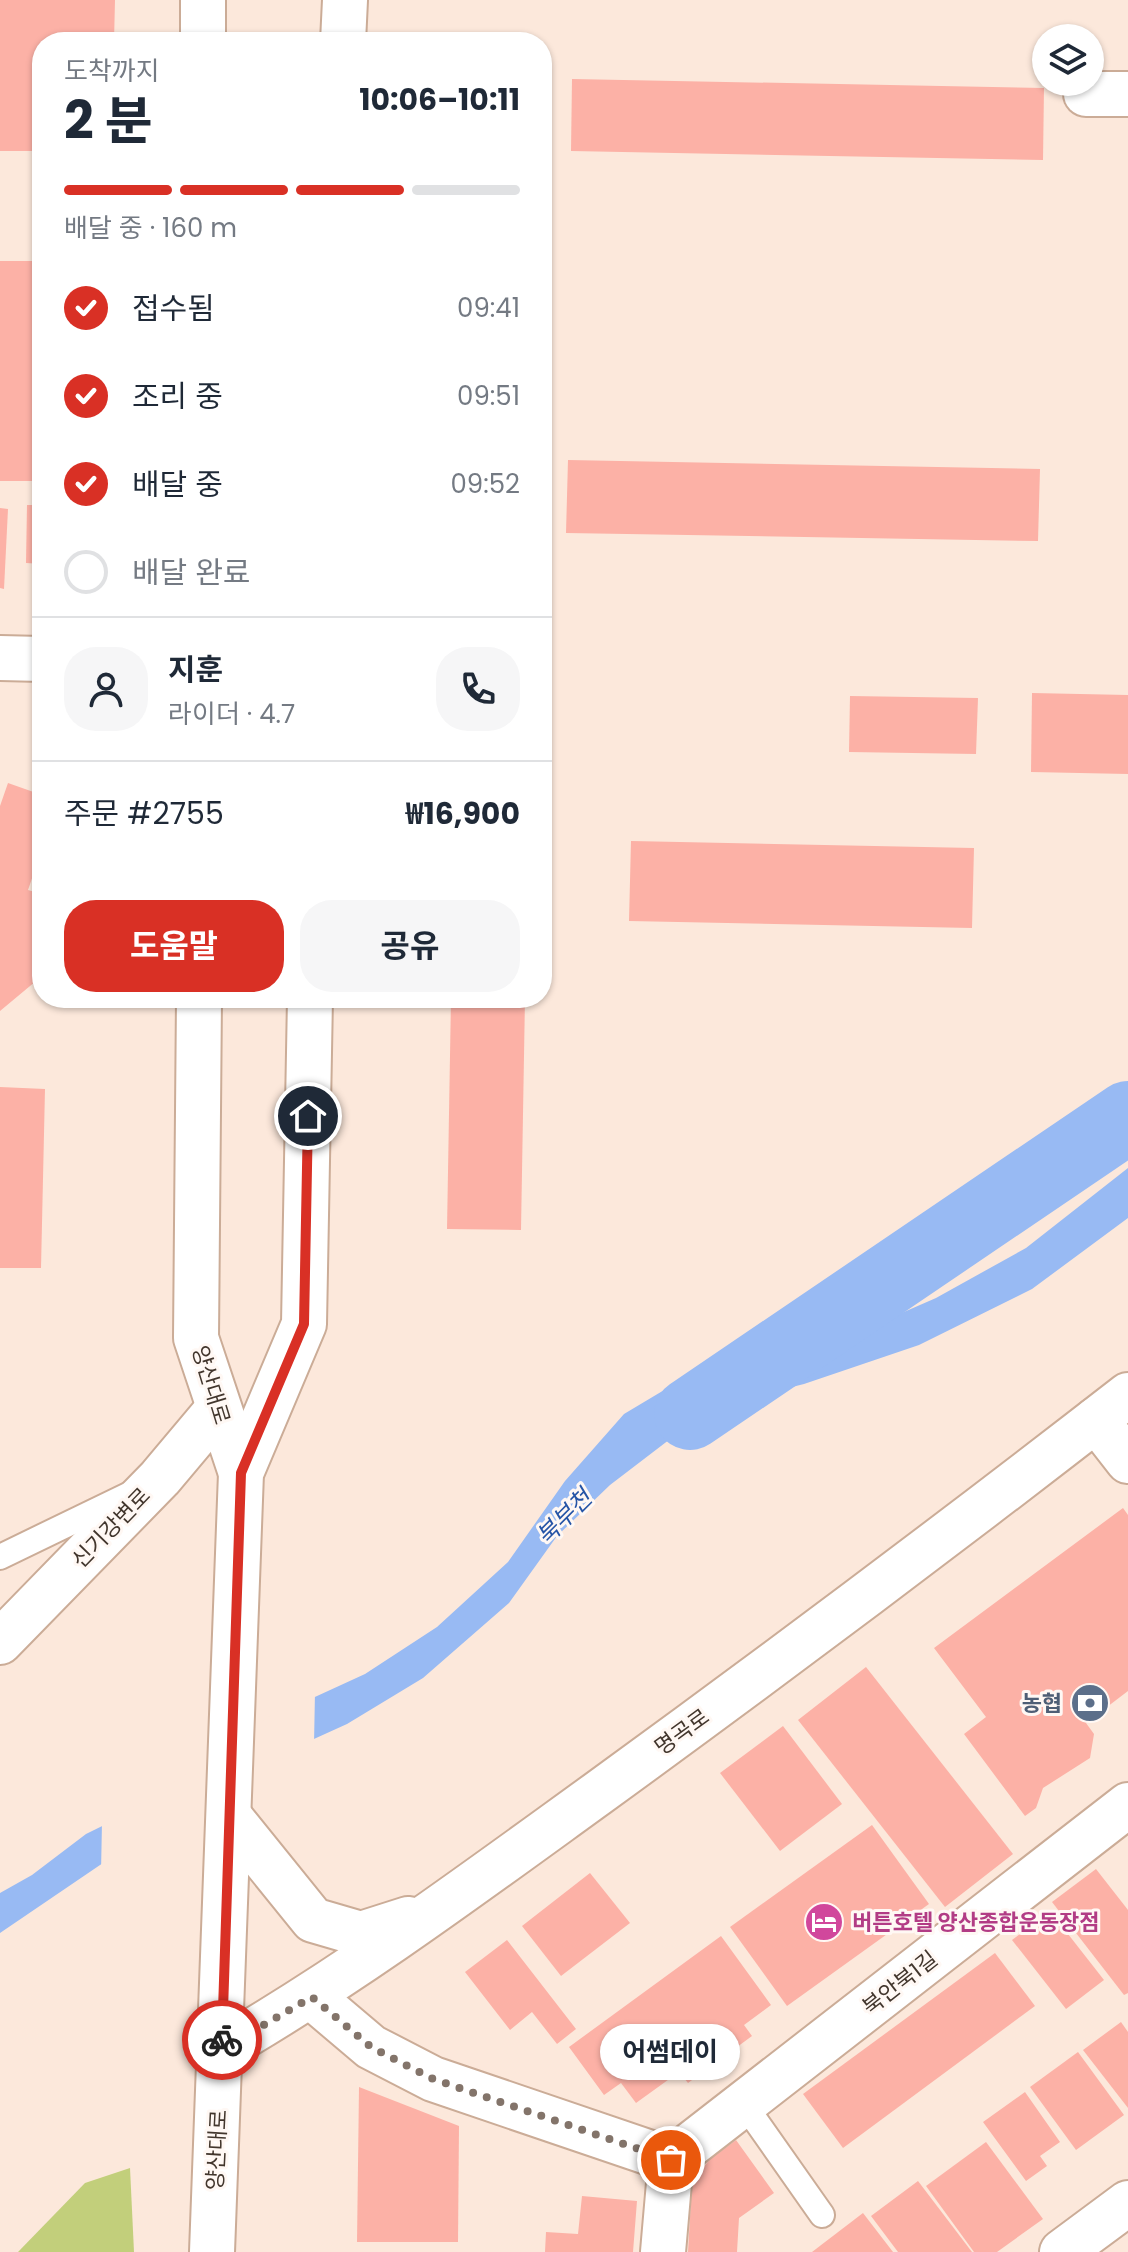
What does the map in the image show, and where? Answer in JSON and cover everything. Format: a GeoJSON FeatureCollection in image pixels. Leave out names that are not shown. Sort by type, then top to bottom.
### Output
{"type":"FeatureCollection","features":[{"type":"Feature","properties":{"kind":"main road"},"geometry":{"type":"LineString","coordinates":[[203,0],[203,32]]}},
{"type":"Feature","properties":{"kind":"main road"},"geometry":{"type":"LineString","coordinates":[[343,32],[345,0]]}},
{"type":"Feature","properties":{"kind":"main road"},"geometry":{"type":"LineString","coordinates":[[0,658],[32,659]]}},
{"type":"Feature","properties":{"kind":"main road","name":"양산대로"},"geometry":{"type":"LineString","coordinates":[[199,1008],[196,1338],[241,1473]]}},
{"type":"Feature","properties":{"kind":"main road","name":"양산대로"},"geometry":{"type":"LineString","coordinates":[[212,2252],[222,2049],[241,1473],[304,1324],[310,1008]]}},
{"type":"Feature","properties":{"kind":"main road"},"geometry":{"type":"LineString","coordinates":[[1112,1407],[1128,1461]]}},
{"type":"Feature","properties":{"kind":"main road","name":"명곡로"},"geometry":{"type":"LineString","coordinates":[[222,2049],[312,1997],[437,1910],[756,1679],[1112,1407]]}},
{"type":"Feature","properties":{"kind":"main road","name":"신기강변로"},"geometry":{"type":"LineString","coordinates":[[0,1642],[154,1483],[218,1409]]}},
{"type":"Feature","properties":{"kind":"main road","name":"북안북1길"},"geometry":{"type":"LineString","coordinates":[[671,2160],[1128,1805]]}},
{"type":"Feature","properties":{"kind":"main road"},"geometry":{"type":"LineString","coordinates":[[229,1816],[313,1920],[361,1934],[437,1910]]}},
{"type":"Feature","properties":{"kind":"main road"},"geometry":{"type":"LineString","coordinates":[[312,1997],[371,2047],[433,2079],[671,2160],[663,2252]]}},
{"type":"Feature","properties":{"kind":"main road"},"geometry":{"type":"LineString","coordinates":[[1062,2252],[1128,2203]]}},
{"type":"Feature","properties":{"kind":"lane"},"geometry":{"type":"LineString","coordinates":[[0,1557],[154,1483]]}},
{"type":"Feature","properties":{"kind":"lane"},"geometry":{"type":"LineString","coordinates":[[744,2104],[822,2215]]}},
{"type":"Feature","properties":{"kind":"green space"},"geometry":{"type":"Polygon","coordinates":[[[130,2168],[134,2252],[18,2252],[85,2183],[130,2168]]]}},
{"type":"Feature","properties":{"kind":"water"},"geometry":{"type":"Polygon","coordinates":[[[1128,1168],[1128,1218],[1032,1289],[919,1345],[804,1384],[712,1407],[610,1485],[557,1536],[509,1603],[423,1678],[347,1724],[272,1758],[178,1812],[0,1933],[0,1893],[32,1875],[86,1834],[151,1802],[280,1713],[365,1674],[437,1627],[508,1562],[565,1481],[624,1414],[696,1371],[772,1359],[858,1332],[936,1298],[1026,1248],[1128,1168]]]}},
{"type":"Feature","properties":{"kind":"pier"},"geometry":{"type":"Polygon","coordinates":[[[315,1692],[314,1744],[274,1762],[180,1816],[101,1872],[102,1822],[149,1799],[279,1710],[315,1692]]]}},
{"type":"Feature","properties":{"kind":"building"},"geometry":{"type":"Polygon","coordinates":[[[0,0],[115,0],[114,32],[32,32],[32,151],[0,151],[0,0]]]}},
{"type":"Feature","properties":{"kind":"building"},"geometry":{"type":"Polygon","coordinates":[[[572,79],[1032,88],[1032,96],[1044,96],[1043,160],[571,151],[572,79]]]}},
{"type":"Feature","properties":{"kind":"building"},"geometry":{"type":"Polygon","coordinates":[[[0,261],[32,261],[32,481],[0,481],[0,261]]]}},
{"type":"Feature","properties":{"kind":"building"},"geometry":{"type":"Polygon","coordinates":[[[568,460],[1040,469],[1038,541],[566,533],[568,460]]]}},
{"type":"Feature","properties":{"kind":"building"},"geometry":{"type":"Polygon","coordinates":[[[27,505],[32,505],[32,563],[26,563],[27,505]]]}},
{"type":"Feature","properties":{"kind":"building"},"geometry":{"type":"Polygon","coordinates":[[[0,508],[8,509],[4,589],[0,588],[0,508]]]}},
{"type":"Feature","properties":{"kind":"building"},"geometry":{"type":"Polygon","coordinates":[[[1032,693],[1128,695],[1128,774],[1031,772],[1032,693]]]}},
{"type":"Feature","properties":{"kind":"building"},"geometry":{"type":"Polygon","coordinates":[[[850,696],[978,698],[976,754],[849,752],[850,696]]]}},
{"type":"Feature","properties":{"kind":"building"},"geometry":{"type":"Polygon","coordinates":[[[8,783],[32,791],[32,878],[28,890],[32,891],[32,984],[0,1011],[0,806],[8,783]]]}},
{"type":"Feature","properties":{"kind":"building"},"geometry":{"type":"Polygon","coordinates":[[[631,841],[974,848],[972,928],[629,921],[631,841]]]}},
{"type":"Feature","properties":{"kind":"building"},"geometry":{"type":"Polygon","coordinates":[[[451,1008],[525,1008],[521,1230],[447,1229],[451,1008]]]}},
{"type":"Feature","properties":{"kind":"building"},"geometry":{"type":"Polygon","coordinates":[[[0,1087],[45,1089],[41,1268],[0,1268],[0,1087]]]}},
{"type":"Feature","properties":{"kind":"building"},"geometry":{"type":"Polygon","coordinates":[[[1123,1508],[1128,1515],[1128,1691],[1086,1723],[1094,1734],[1090,1758],[1043,1788],[1036,1808],[1025,1816],[964,1734],[986,1717],[934,1648],[1123,1508]]]}},
{"type":"Feature","properties":{"kind":"building"},"geometry":{"type":"Polygon","coordinates":[[[866,1667],[1013,1854],[945,1907],[798,1720],[866,1667]]]}},
{"type":"Feature","properties":{"kind":"building"},"geometry":{"type":"Polygon","coordinates":[[[783,1726],[842,1804],[780,1851],[720,1773],[783,1726]]]}},
{"type":"Feature","properties":{"kind":"building"},"geometry":{"type":"Polygon","coordinates":[[[872,1825],[929,1904],[787,2006],[730,1927],[872,1825]]]}},
{"type":"Feature","properties":{"kind":"building"},"geometry":{"type":"Polygon","coordinates":[[[1096,1869],[1128,1910],[1128,1993],[1124,1995],[1052,1902],[1096,1869]]]}},
{"type":"Feature","properties":{"kind":"building"},"geometry":{"type":"Polygon","coordinates":[[[590,1873],[630,1923],[561,1976],[522,1926],[590,1873]]]}},
{"type":"Feature","properties":{"kind":"building"},"geometry":{"type":"Polygon","coordinates":[[[1050,1911],[1104,1980],[1066,2009],[1012,1940],[1050,1911]]]}},
{"type":"Feature","properties":{"kind":"building"},"geometry":{"type":"Polygon","coordinates":[[[721,1936],[771,2005],[744,2025],[752,2036],[688,2083],[679,2072],[636,2103],[621,2083],[604,2095],[569,2047],[721,1936]]]}},
{"type":"Feature","properties":{"kind":"building"},"geometry":{"type":"Polygon","coordinates":[[[507,1940],[576,2029],[557,2044],[532,2012],[510,2030],[465,1972],[507,1940]]]}},
{"type":"Feature","properties":{"kind":"building"},"geometry":{"type":"Polygon","coordinates":[[[995,1953],[1035,2006],[843,2148],[803,2094],[995,1953]]]}},
{"type":"Feature","properties":{"kind":"building"},"geometry":{"type":"Polygon","coordinates":[[[1121,2022],[1128,2032],[1128,2108],[1083,2050],[1121,2022]]]}},
{"type":"Feature","properties":{"kind":"building"},"geometry":{"type":"Polygon","coordinates":[[[1078,2052],[1124,2115],[1076,2150],[1030,2087],[1078,2052]]]}},
{"type":"Feature","properties":{"kind":"building"},"geometry":{"type":"Polygon","coordinates":[[[359,2087],[459,2126],[458,2242],[357,2242],[359,2087]]]}},
{"type":"Feature","properties":{"kind":"building"},"geometry":{"type":"Polygon","coordinates":[[[1025,2092],[1060,2142],[1040,2156],[1047,2166],[1026,2181],[983,2122],[1025,2092]]]}},
{"type":"Feature","properties":{"kind":"building"},"geometry":{"type":"Polygon","coordinates":[[[736,2140],[774,2193],[739,2218],[737,2252],[688,2252],[692,2182],[710,2159],[736,2140]]]}},
{"type":"Feature","properties":{"kind":"building"},"geometry":{"type":"Polygon","coordinates":[[[986,2142],[1043,2219],[997,2252],[974,2252],[926,2186],[986,2142]]]}},
{"type":"Feature","properties":{"kind":"building"},"geometry":{"type":"Polygon","coordinates":[[[918,2181],[972,2252],[898,2252],[871,2216],[918,2181]]]}},
{"type":"Feature","properties":{"kind":"building"},"geometry":{"type":"Polygon","coordinates":[[[582,2196],[637,2201],[633,2252],[545,2252],[546,2232],[578,2234],[582,2196]]]}},
{"type":"Feature","properties":{"kind":"building"},"geometry":{"type":"Polygon","coordinates":[[[863,2213],[893,2252],[812,2252],[863,2213]]]}},
{"type":"Feature","properties":{"kind":"waterway","name":"북부천"},"geometry":{"type":"LineString","coordinates":[[690,1414],[1128,1117]]}},
{"type":"Feature","properties":{"kind":"way so far"},"geometry":{"type":"LineString","coordinates":[[222,2040],[222,2049],[312,1997],[371,2047],[433,2079],[671,2160]]}},
{"type":"Feature","properties":{"kind":"place","name":"농협"},"geometry":{"type":"Point","coordinates":[1090,1703]}},
{"type":"Feature","properties":{"kind":"place","name":"버튼호텔 양산종합운동장점"},"geometry":{"type":"Point","coordinates":[824,1922]}},
{"type":"Feature","properties":{"kind":"place","name":"어썸데이"},"geometry":{"type":"Point","coordinates":[671,2160]}},
{"type":"Feature","properties":{"kind":"route"},"geometry":{"type":"LineString","coordinates":[[222,2040],[241,1473],[304,1324],[308,1116]]}}]}
